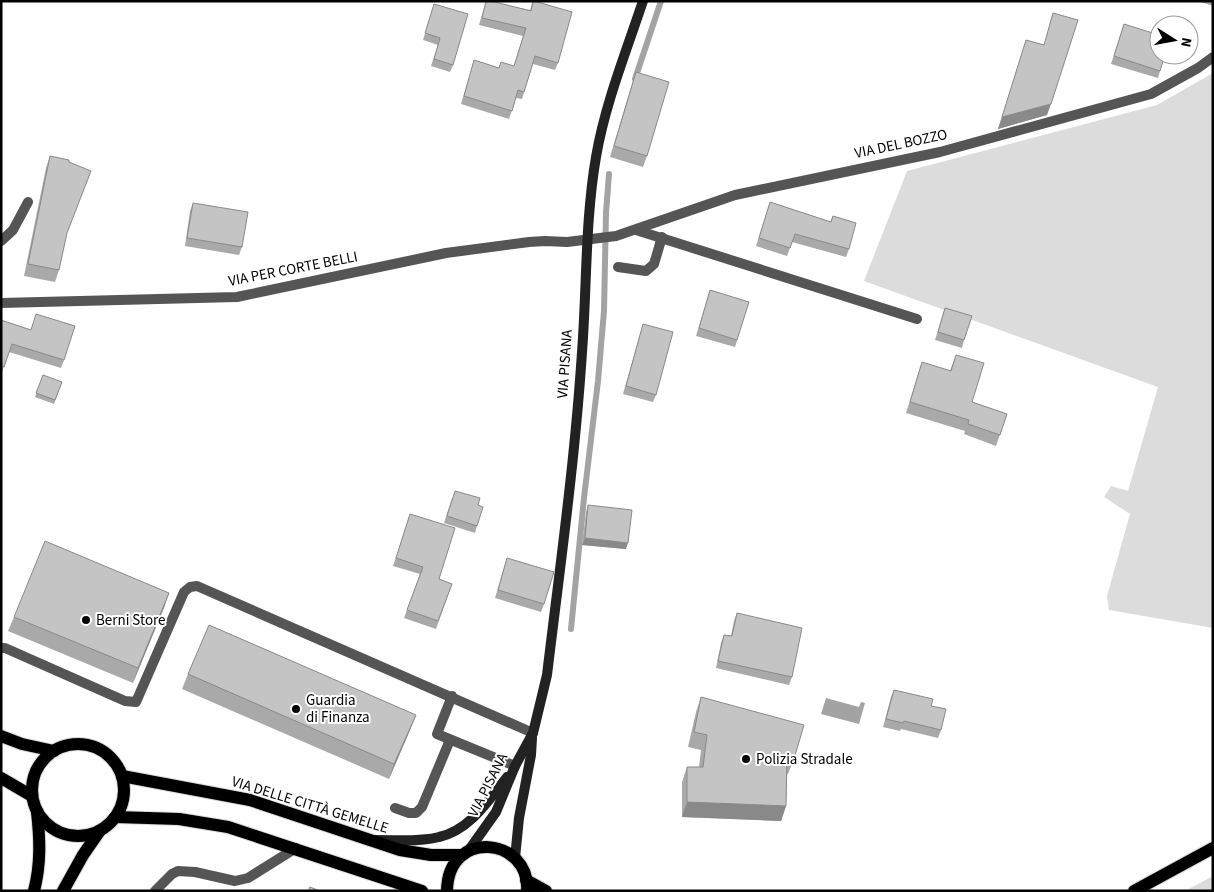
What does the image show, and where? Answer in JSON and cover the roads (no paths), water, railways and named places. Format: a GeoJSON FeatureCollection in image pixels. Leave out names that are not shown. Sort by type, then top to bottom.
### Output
{"type":"FeatureCollection","features":[{"type":"Feature","properties":{"kind":"main road","name":"VIA PISANA"},"geometry":{"type":"LineString","coordinates":[[515,858],[519,818],[531,755],[533,733],[547,675],[575,449],[588,241],[596,156],[605,116],[642,1]]}},
{"type":"Feature","properties":{"kind":"main road","name":"VIA PISANA"},"geometry":{"type":"LineString","coordinates":[[446,891],[451,870],[496,812],[533,733]]}},
{"type":"Feature","properties":{"kind":"main road"},"geometry":{"type":"LineString","coordinates":[[1,736],[22,744],[54,751]]}},
{"type":"Feature","properties":{"kind":"main road"},"geometry":{"type":"LineString","coordinates":[[63,891],[83,855],[99,832],[115,817],[123,799],[124,788],[122,776],[113,760],[105,752],[85,745],[74,744],[64,746],[44,759],[37,770],[33,782],[32,796],[38,812],[46,823],[57,831],[71,836],[85,836],[99,832]]}},
{"type":"Feature","properties":{"kind":"main road"},"geometry":{"type":"LineString","coordinates":[[371,840],[423,840],[439,837],[457,830],[472,819],[516,766]]}},
{"type":"Feature","properties":{"kind":"main road","name":"VIA DELLE CITTÀ GEMELLE"},"geometry":{"type":"LineString","coordinates":[[122,776],[250,800],[400,850],[419,854],[464,853]]}},
{"type":"Feature","properties":{"kind":"main road"},"geometry":{"type":"LineString","coordinates":[[1,778],[32,796]]}},
{"type":"Feature","properties":{"kind":"main road"},"geometry":{"type":"LineString","coordinates":[[34,891],[40,861],[38,812]]}},
{"type":"Feature","properties":{"kind":"main road"},"geometry":{"type":"LineString","coordinates":[[115,817],[179,819],[228,827],[422,891]]}},
{"type":"Feature","properties":{"kind":"main road"},"geometry":{"type":"LineString","coordinates":[[464,853],[488,847],[500,849],[515,858],[522,868],[527,885],[546,891]]}},
{"type":"Feature","properties":{"kind":"main road"},"geometry":{"type":"LineString","coordinates":[[1134,891],[1213,848]]}},
{"type":"Feature","properties":{"kind":"street","name":"VIA DEL BOZZO"},"geometry":{"type":"LineString","coordinates":[[588,241],[636,230],[735,195],[940,152],[1151,94],[1198,68],[1213,57]]}},
{"type":"Feature","properties":{"kind":"street"},"geometry":{"type":"LineString","coordinates":[[1,241],[13,230],[28,202]]}},
{"type":"Feature","properties":{"kind":"street"},"geometry":{"type":"LineString","coordinates":[[636,230],[918,319]]}},
{"type":"Feature","properties":{"kind":"street"},"geometry":{"type":"LineString","coordinates":[[618,267],[646,271],[654,264],[662,238]]}},
{"type":"Feature","properties":{"kind":"street","name":"VIA PER CORTE BELLI"},"geometry":{"type":"LineString","coordinates":[[1,303],[237,297],[446,253],[529,242],[588,241]]}},
{"type":"Feature","properties":{"kind":"street"},"geometry":{"type":"LineString","coordinates":[[1,648],[6,648],[125,701],[136,702],[184,592],[190,587],[197,586],[533,733]]}},
{"type":"Feature","properties":{"kind":"street"},"geometry":{"type":"LineString","coordinates":[[452,696],[437,734],[516,766]]}},
{"type":"Feature","properties":{"kind":"street"},"geometry":{"type":"LineString","coordinates":[[395,808],[409,813],[416,813],[422,807],[450,740]]}},
{"type":"Feature","properties":{"kind":"street"},"geometry":{"type":"LineString","coordinates":[[155,891],[172,874],[178,871],[187,870],[235,881],[248,878],[296,848]]}},
{"type":"Feature","properties":{"kind":"waterway"},"geometry":{"type":"LineString","coordinates":[[635,79],[661,1]]}},
{"type":"Feature","properties":{"kind":"waterway"},"geometry":{"type":"LineString","coordinates":[[571,629],[604,311],[606,213],[609,174]]}},
{"type":"Feature","properties":{"kind":"place","name":"Berni Store"},"geometry":{"type":"Point","coordinates":[86,620]}},
{"type":"Feature","properties":{"kind":"place","name":"Guardia di Finanza"},"geometry":{"type":"Point","coordinates":[296,709]}},
{"type":"Feature","properties":{"kind":"place","name":"Polizia Stradale"},"geometry":{"type":"Point","coordinates":[746,759]}}]}
